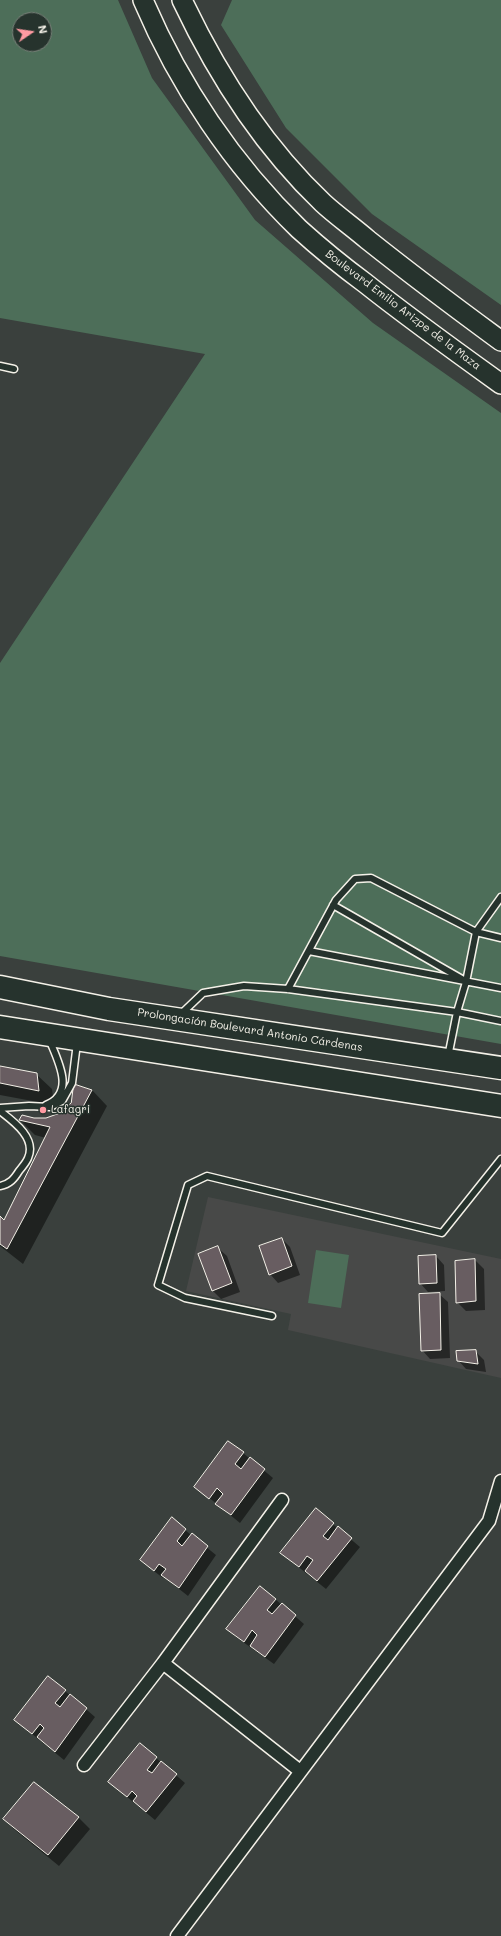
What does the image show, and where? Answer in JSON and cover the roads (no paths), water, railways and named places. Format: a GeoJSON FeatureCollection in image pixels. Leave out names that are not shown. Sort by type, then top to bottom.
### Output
{"type":"FeatureCollection","features":[{"type":"Feature","properties":{"kind":"highway","name":"Prolongación Boulevard Antonio Cárdenas"},"geometry":{"type":"LineString","coordinates":[[0,987],[109,1009],[501,1068]]}},
{"type":"Feature","properties":{"kind":"highway"},"geometry":{"type":"LineString","coordinates":[[0,996],[27,992]]}},
{"type":"Feature","properties":{"kind":"highway"},"geometry":{"type":"LineString","coordinates":[[0,1027],[501,1106]]}},
{"type":"Feature","properties":{"kind":"main road","name":"Boulevard Emilio Arizpe de la Maza"},"geometry":{"type":"LineString","coordinates":[[143,0],[167,51],[192,94],[224,144],[257,184],[299,229],[336,261],[401,312],[501,384]]}},
{"type":"Feature","properties":{"kind":"main road"},"geometry":{"type":"LineString","coordinates":[[182,0],[199,37],[222,75],[250,118],[284,162],[324,204],[426,286],[501,341]]}},
{"type":"Feature","properties":{"kind":"street"},"geometry":{"type":"LineString","coordinates":[[178,1936],[300,1771],[490,1521],[501,1481]]}},
{"type":"Feature","properties":{"kind":"street"},"geometry":{"type":"LineString","coordinates":[[84,1765],[163,1663],[282,1500]]}},
{"type":"Feature","properties":{"kind":"street"},"geometry":{"type":"LineString","coordinates":[[163,1663],[300,1771]]}},
{"type":"Feature","properties":{"kind":"lane"},"geometry":{"type":"LineString","coordinates":[[0,366],[14,369]]}},
{"type":"Feature","properties":{"kind":"lane"},"geometry":{"type":"LineString","coordinates":[[288,989],[333,905],[355,879],[371,878],[476,932],[501,938]]}},
{"type":"Feature","properties":{"kind":"lane"},"geometry":{"type":"LineString","coordinates":[[447,1060],[457,1012],[466,982],[476,932],[501,896]]}},
{"type":"Feature","properties":{"kind":"lane"},"geometry":{"type":"LineString","coordinates":[[333,905],[466,982]]}},
{"type":"Feature","properties":{"kind":"lane"},"geometry":{"type":"LineString","coordinates":[[309,951],[501,988]]}},
{"type":"Feature","properties":{"kind":"lane"},"geometry":{"type":"LineString","coordinates":[[175,1019],[203,993],[244,986],[288,989],[457,1012],[501,1021]]}},
{"type":"Feature","properties":{"kind":"lane"},"geometry":{"type":"LineString","coordinates":[[42,1106],[57,1099],[62,1089],[63,1082],[56,1054],[47,1034]]}},
{"type":"Feature","properties":{"kind":"lane"},"geometry":{"type":"LineString","coordinates":[[0,1110],[42,1106],[50,1107],[58,1104],[69,1090],[74,1068],[77,1039]]}},
{"type":"Feature","properties":{"kind":"lane"},"geometry":{"type":"LineString","coordinates":[[0,1110],[24,1133],[29,1152],[28,1158],[13,1180],[9,1184],[0,1186]]}},
{"type":"Feature","properties":{"kind":"lane"},"geometry":{"type":"LineString","coordinates":[[272,1316],[185,1298],[158,1285],[188,1185],[207,1176],[442,1233],[501,1159]]}},
{"type":"Feature","properties":{"kind":"place","name":"Lafagri"},"geometry":{"type":"Point","coordinates":[43,1110]}}]}
